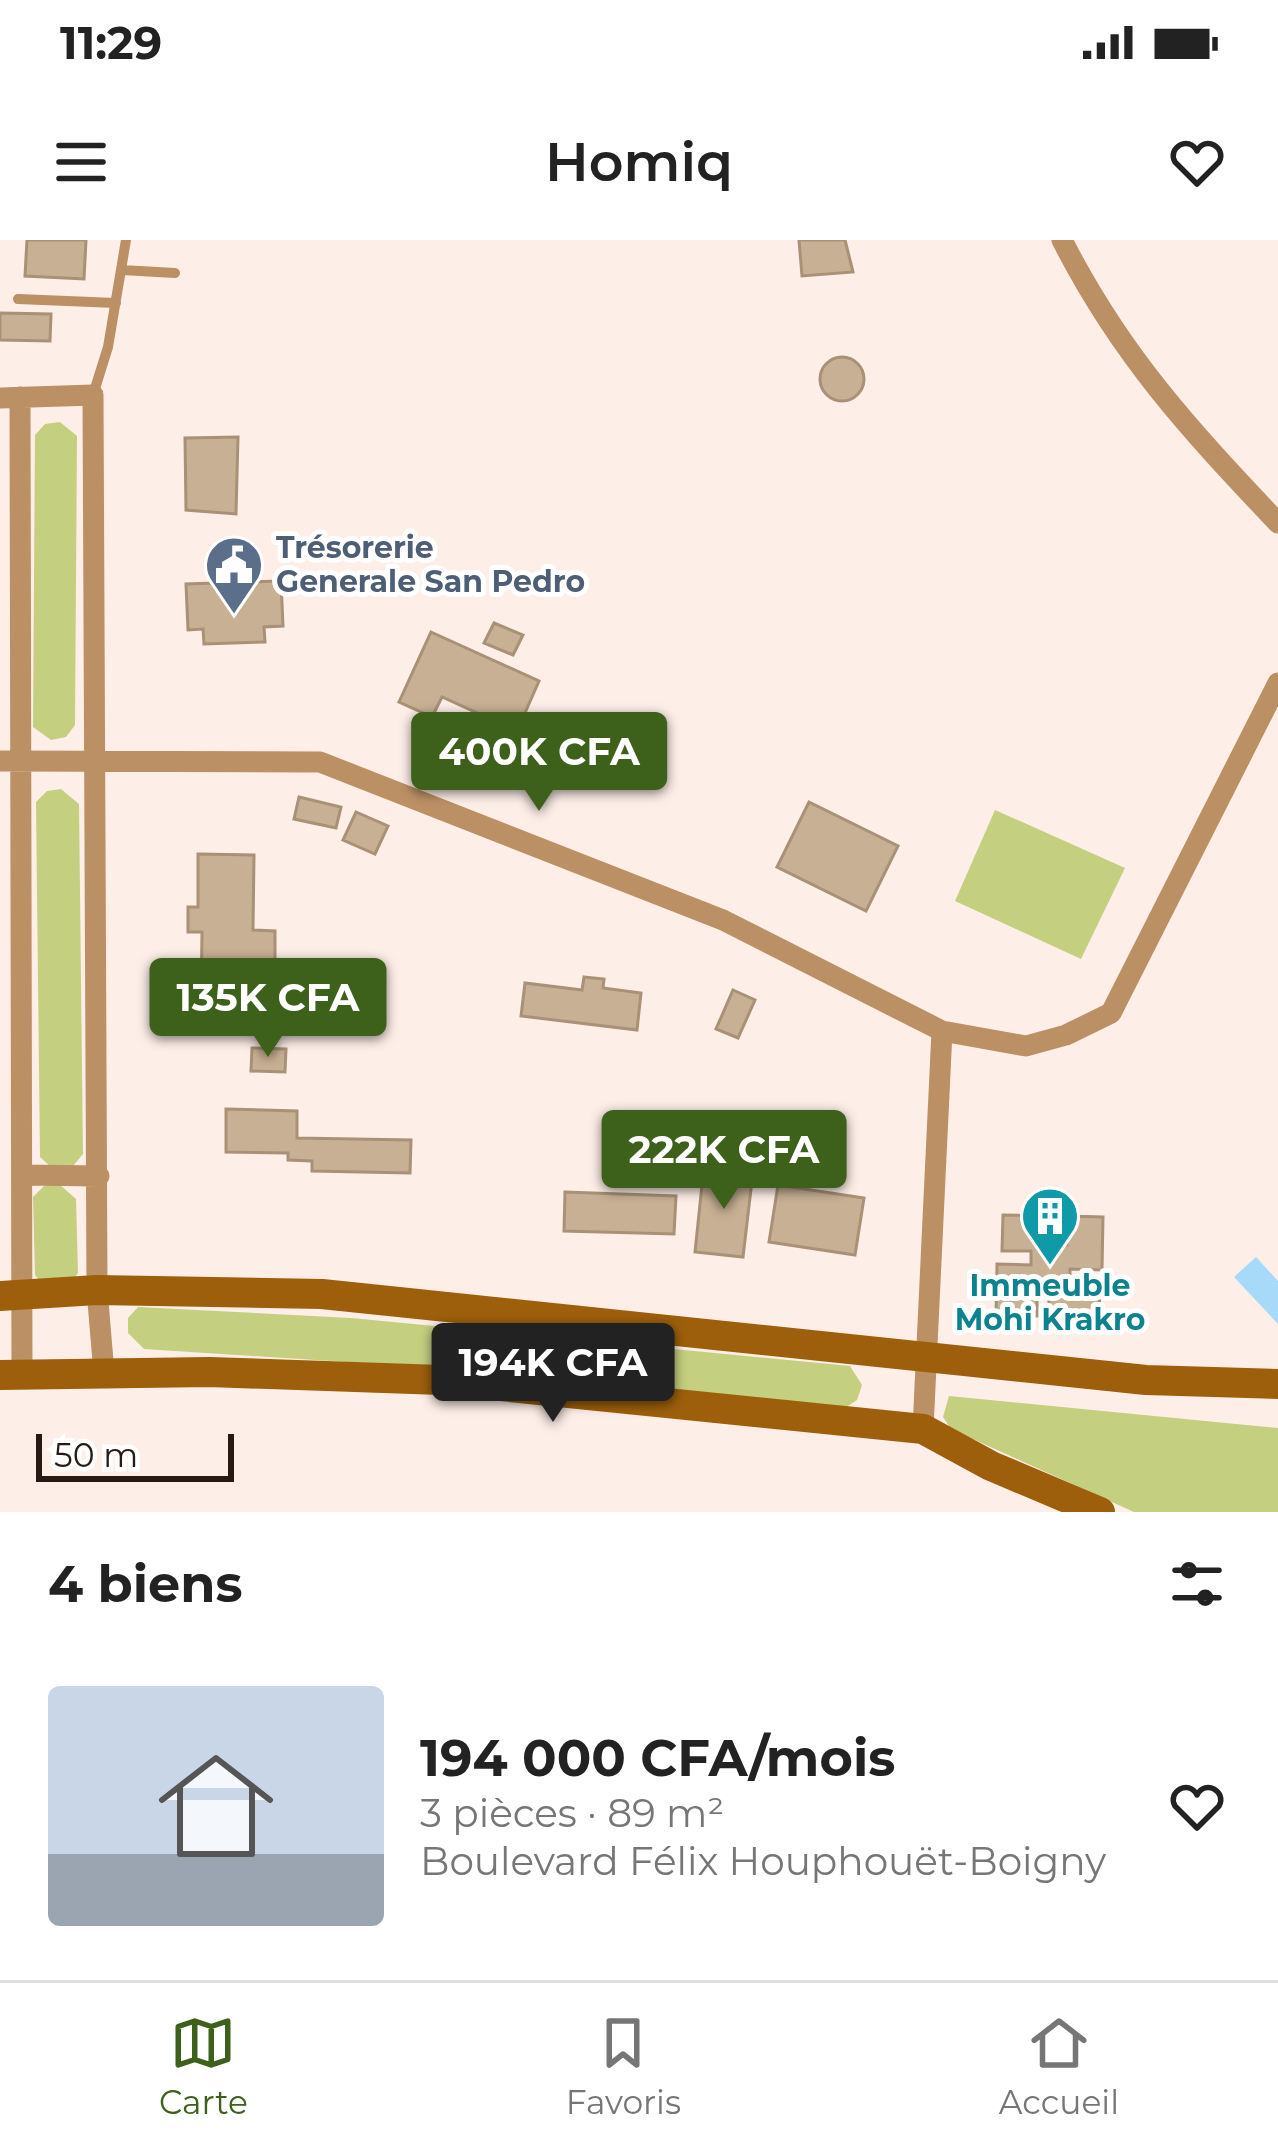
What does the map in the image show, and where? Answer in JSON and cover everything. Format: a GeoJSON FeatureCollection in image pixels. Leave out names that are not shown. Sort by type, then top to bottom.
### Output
{"type":"FeatureCollection","features":[{"type":"Feature","properties":{"kind":"street"},"geometry":{"type":"LineString","coordinates":[[1062,240],[1088,291],[1170,411],[1278,523]]}},
{"type":"Feature","properties":{"kind":"street"},"geometry":{"type":"LineString","coordinates":[[104,1373],[97,1290],[93,395],[10,397],[11,536],[24,760],[11,901],[24,1175],[11,1295],[11,1375],[441,1380],[922,1429],[991,1466],[1100,1512]]}},
{"type":"Feature","properties":{"kind":"street"},"geometry":{"type":"LineString","coordinates":[[0,761],[320,762],[723,920],[941,1031],[1026,1046],[1066,1035],[1111,1013],[1278,683]]}},
{"type":"Feature","properties":{"kind":"street"},"geometry":{"type":"LineString","coordinates":[[922,1429],[941,1031]]}},
{"type":"Feature","properties":{"kind":"street"},"geometry":{"type":"LineString","coordinates":[[24,1175],[99,1176]]}},
{"type":"Feature","properties":{"kind":"street"},"geometry":{"type":"LineString","coordinates":[[11,1295],[97,1290],[322,1294],[927,1359],[1200,1384],[1278,1384]]}},
{"type":"Feature","properties":{"kind":"lane"},"geometry":{"type":"LineString","coordinates":[[93,395],[126,240]]}},
{"type":"Feature","properties":{"kind":"lane"},"geometry":{"type":"LineString","coordinates":[[122,270],[176,273]]}},
{"type":"Feature","properties":{"kind":"lane"},"geometry":{"type":"LineString","coordinates":[[18,299],[116,303]]}},
{"type":"Feature","properties":{"kind":"green space"},"geometry":{"type":"Polygon","coordinates":[[[60,422],[77,436],[75,725],[66,737],[51,740],[33,727],[35,435],[45,424],[60,422]]]}},
{"type":"Feature","properties":{"kind":"green space"},"geometry":{"type":"Polygon","coordinates":[[[61,789],[79,804],[83,1154],[73,1166],[51,1167],[40,1157],[36,802],[47,791],[61,789]]]}},
{"type":"Feature","properties":{"kind":"green space"},"geometry":{"type":"Polygon","coordinates":[[[995,810],[1125,868],[1081,959],[955,901],[995,810]]]}},
{"type":"Feature","properties":{"kind":"green space"},"geometry":{"type":"Polygon","coordinates":[[[59,1184],[76,1199],[78,1273],[74,1279],[40,1281],[35,1275],[33,1197],[44,1186],[59,1184]]]}},
{"type":"Feature","properties":{"kind":"green space"},"geometry":{"type":"Polygon","coordinates":[[[138,1307],[351,1318],[850,1366],[862,1385],[857,1400],[845,1408],[439,1368],[144,1349],[128,1333],[128,1318],[138,1307]]]}},
{"type":"Feature","properties":{"kind":"green space"},"geometry":{"type":"Polygon","coordinates":[[[949,1396],[1278,1428],[1278,1512],[1134,1512],[951,1429],[943,1417],[949,1396]]]}},
{"type":"Feature","properties":{"kind":"water"},"geometry":{"type":"Polygon","coordinates":[[[1256,1257],[1278,1281],[1278,1324],[1234,1277],[1256,1257]]]}},
{"type":"Feature","properties":{"kind":"building"},"geometry":{"type":"Polygon","coordinates":[[[27,240],[86,240],[84,279],[25,276],[27,240]]]}},
{"type":"Feature","properties":{"kind":"building"},"geometry":{"type":"Polygon","coordinates":[[[799,240],[845,240],[853,272],[802,276],[799,240]]]}},
{"type":"Feature","properties":{"kind":"building"},"geometry":{"type":"Polygon","coordinates":[[[0,313],[51,314],[50,341],[0,340],[0,313]]]}},
{"type":"Feature","properties":{"kind":"building"},"geometry":{"type":"Polygon","coordinates":[[[842,357],[857,364],[864,379],[857,394],[842,401],[827,394],[820,379],[827,364],[842,357]]]}},
{"type":"Feature","properties":{"kind":"building"},"geometry":{"type":"Polygon","coordinates":[[[238,437],[236,514],[186,510],[185,438],[238,437]]]}},
{"type":"Feature","properties":{"kind":"building"},"geometry":{"type":"Polygon","coordinates":[[[281,581],[283,626],[264,627],[265,642],[204,644],[203,629],[188,630],[186,584],[281,581]]]}},
{"type":"Feature","properties":{"kind":"building"},"geometry":{"type":"Polygon","coordinates":[[[494,623],[523,635],[513,655],[484,643],[494,623]]]}},
{"type":"Feature","properties":{"kind":"building"},"geometry":{"type":"Polygon","coordinates":[[[431,632],[539,681],[517,731],[442,697],[432,717],[399,702],[431,632]]]}},
{"type":"Feature","properties":{"kind":"building"},"geometry":{"type":"Polygon","coordinates":[[[299,797],[341,807],[336,828],[294,819],[299,797]]]}},
{"type":"Feature","properties":{"kind":"building"},"geometry":{"type":"Polygon","coordinates":[[[809,802],[898,846],[866,911],[777,867],[809,802]]]}},
{"type":"Feature","properties":{"kind":"building"},"geometry":{"type":"Polygon","coordinates":[[[356,812],[388,826],[375,854],[343,840],[356,812]]]}},
{"type":"Feature","properties":{"kind":"building"},"geometry":{"type":"Polygon","coordinates":[[[198,854],[254,855],[253,930],[275,931],[275,970],[251,970],[251,1002],[239,1002],[239,1022],[222,1021],[222,1003],[201,1003],[202,932],[188,932],[188,907],[198,907],[198,854]]]}},
{"type":"Feature","properties":{"kind":"building"},"geometry":{"type":"Polygon","coordinates":[[[584,977],[604,979],[603,988],[641,993],[637,1030],[521,1016],[525,983],[582,990],[584,977]]]}},
{"type":"Feature","properties":{"kind":"building"},"geometry":{"type":"Polygon","coordinates":[[[733,990],[755,1000],[738,1038],[716,1029],[733,990]]]}},
{"type":"Feature","properties":{"kind":"building"},"geometry":{"type":"Polygon","coordinates":[[[252,1048],[286,1049],[285,1072],[251,1071],[252,1048]]]}},
{"type":"Feature","properties":{"kind":"building"},"geometry":{"type":"Polygon","coordinates":[[[226,1109],[297,1111],[297,1138],[411,1140],[410,1173],[312,1171],[312,1161],[288,1160],[288,1153],[226,1152],[226,1109]]]}},
{"type":"Feature","properties":{"kind":"building"},"geometry":{"type":"Polygon","coordinates":[[[704,1166],[753,1172],[743,1257],[695,1252],[704,1166]]]}},
{"type":"Feature","properties":{"kind":"building"},"geometry":{"type":"Polygon","coordinates":[[[778,1185],[864,1198],[855,1255],[769,1242],[778,1185]]]}},
{"type":"Feature","properties":{"kind":"building"},"geometry":{"type":"Polygon","coordinates":[[[565,1192],[676,1196],[674,1234],[564,1231],[565,1192]]]}},
{"type":"Feature","properties":{"kind":"building","name":"Immeuble Mohi Krakro"},"geometry":{"type":"Polygon","coordinates":[[[1003,1215],[1052,1216],[1052,1245],[1067,1245],[1067,1216],[1103,1217],[1102,1270],[1070,1269],[1070,1281],[1100,1282],[1099,1321],[1049,1321],[1049,1282],[1037,1282],[1037,1316],[996,1315],[997,1264],[1031,1265],[1031,1251],[1002,1251],[1003,1215]]]}},
{"type":"Feature","properties":{"kind":"place","name":"Trésorerie Generale San Pedro"},"geometry":{"type":"Point","coordinates":[234,616]}},
{"type":"Feature","properties":{"kind":"place","name":"Immeuble Mohi Krakro"},"geometry":{"type":"Point","coordinates":[1050,1267]}}]}
